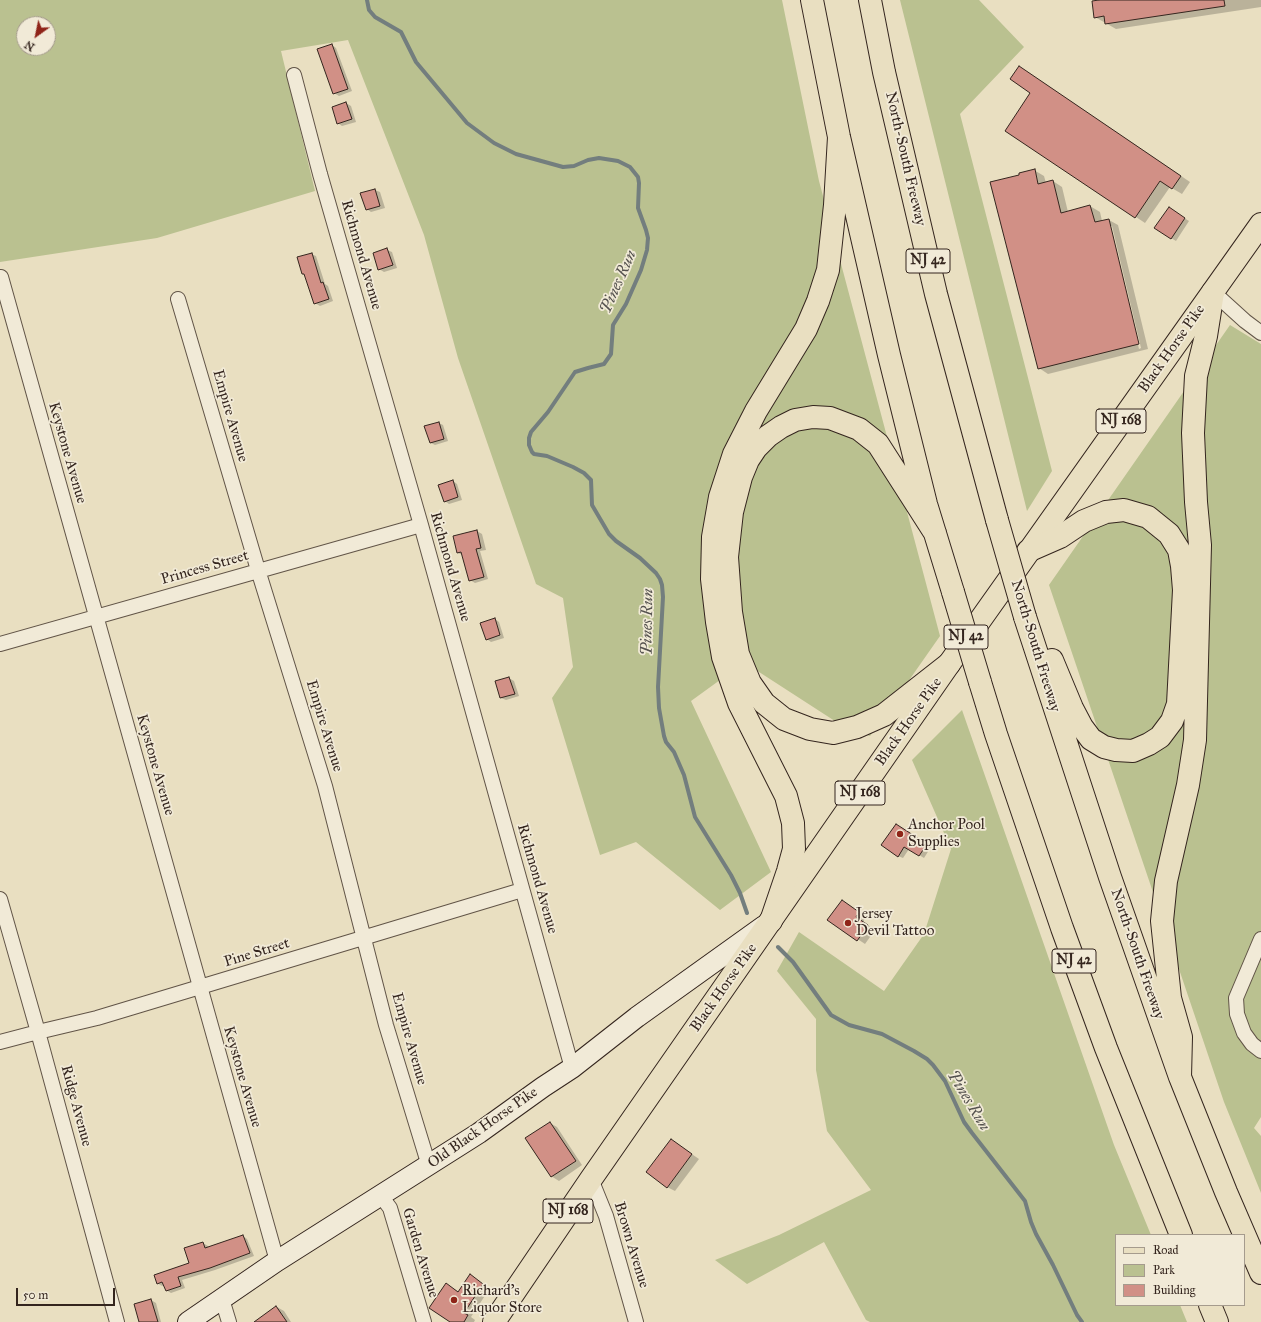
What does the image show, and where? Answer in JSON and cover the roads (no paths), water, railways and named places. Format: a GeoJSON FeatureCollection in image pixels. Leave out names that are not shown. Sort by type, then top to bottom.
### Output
{"type":"FeatureCollection","features":[{"type":"Feature","properties":{"kind":"main road","name":"NJ 42"},"geometry":{"type":"LineString","coordinates":[[812,0],[839,137],[891,362],[926,504],[996,734],[1062,928],[1106,1048],[1181,1234]]}},
{"type":"Feature","properties":{"kind":"main road","name":"North-South Freeway"},"geometry":{"type":"LineString","coordinates":[[870,0],[884,72],[936,294],[997,520],[1028,626],[1058,723],[1180,1077],[1244,1234]]}},
{"type":"Feature","properties":{"kind":"main road"},"geometry":{"type":"LineString","coordinates":[[771,921],[794,849],[793,823],[786,796],[739,703],[723,657],[712,580],[713,537],[720,497],[734,454],[756,411],[806,329],[824,283],[828,270],[835,205],[839,137]]}},
{"type":"Feature","properties":{"kind":"main road","name":"Black Horse Pike"},"geometry":{"type":"LineString","coordinates":[[494,1322],[591,1179],[948,664],[1261,224]]}},
{"type":"Feature","properties":{"kind":"main road"},"geometry":{"type":"LineString","coordinates":[[1180,1077],[1181,1037],[1170,998],[1162,921],[1166,881],[1188,785],[1195,740],[1200,545],[1196,502],[1193,433],[1196,376],[1206,336],[1213,292]]}},
{"type":"Feature","properties":{"kind":"main road"},"geometry":{"type":"LineString","coordinates":[[935,533],[878,444],[860,429],[830,418],[813,417],[795,420],[768,436],[756,448],[748,460],[741,477],[732,512],[727,557],[731,612],[738,654],[750,683],[764,703],[784,719],[810,729],[833,733],[857,727],[884,715],[948,664]]}},
{"type":"Feature","properties":{"kind":"main road"},"geometry":{"type":"LineString","coordinates":[[1028,551],[1060,537],[1084,521],[1106,512],[1124,510],[1148,517],[1169,534],[1179,550],[1184,590],[1178,704],[1172,721],[1160,738],[1132,751],[1116,750],[1104,747],[1092,740],[1082,727],[1072,708],[1054,663],[1028,626]]}},
{"type":"Feature","properties":{"kind":"main road","name":"North-South Freeway"},"geometry":{"type":"LineString","coordinates":[[1245,1236],[1261,1273]]}},
{"type":"Feature","properties":{"kind":"main road"},"geometry":{"type":"LineString","coordinates":[[1210,1306],[1217,1322]]}},
{"type":"Feature","properties":{"kind":"street","name":"Richmond Avenue"},"geometry":{"type":"LineString","coordinates":[[294,75],[320,174],[421,525],[572,1068]]}},
{"type":"Feature","properties":{"kind":"street","name":"Keystone Avenue"},"geometry":{"type":"LineString","coordinates":[[1,277],[199,988],[277,1261]]}},
{"type":"Feature","properties":{"kind":"street"},"geometry":{"type":"LineString","coordinates":[[1213,292],[1245,321],[1261,332]]}},
{"type":"Feature","properties":{"kind":"street","name":"Empire Avenue"},"geometry":{"type":"LineString","coordinates":[[178,299],[258,570],[325,786],[386,1025],[429,1166]]}},
{"type":"Feature","properties":{"kind":"street","name":"Princess Street"},"geometry":{"type":"LineString","coordinates":[[0,644],[421,525]]}},
{"type":"Feature","properties":{"kind":"street","name":"Pine Street"},"geometry":{"type":"LineString","coordinates":[[0,1042],[97,1018],[522,890]]}},
{"type":"Feature","properties":{"kind":"street","name":"Ridge Avenue"},"geometry":{"type":"LineString","coordinates":[[0,899],[117,1322]]}},
{"type":"Feature","properties":{"kind":"street","name":"Old Black Horse Pike"},"geometry":{"type":"LineString","coordinates":[[188,1322],[277,1261],[479,1133],[572,1068],[637,1017],[771,921]]}},
{"type":"Feature","properties":{"kind":"street"},"geometry":{"type":"LineString","coordinates":[[1261,939],[1236,998],[1237,1014],[1244,1033],[1252,1044],[1261,1051]]}},
{"type":"Feature","properties":{"kind":"street","name":"Brown Avenue"},"geometry":{"type":"LineString","coordinates":[[591,1179],[606,1216],[636,1322]]}},
{"type":"Feature","properties":{"kind":"street","name":"Garden Avenue"},"geometry":{"type":"LineString","coordinates":[[381,1196],[390,1208],[424,1322]]}},
{"type":"Feature","properties":{"kind":"street"},"geometry":{"type":"LineString","coordinates":[[222,1299],[229,1322]]}},
{"type":"Feature","properties":{"kind":"waterway","name":"Pines Run"},"geometry":{"type":"LineString","coordinates":[[367,0],[369,10],[375,17],[401,32],[416,62],[467,123],[494,143],[516,154],[563,167],[574,166],[588,160],[599,158],[618,161],[630,167],[638,177],[638,208],[648,238],[647,250],[641,270],[626,304],[613,325],[611,354],[604,364],[575,372],[548,412],[531,432],[529,445],[534,454],[547,456],[573,467],[584,473],[591,480],[592,505],[609,534],[616,541],[640,558],[656,573],[660,579],[663,597],[658,687],[659,708],[664,736],[666,742],[674,752],[684,775],[695,817],[731,875],[740,893],[747,913]]}},
{"type":"Feature","properties":{"kind":"waterway","name":"Pines Run"},"geometry":{"type":"LineString","coordinates":[[778,947],[793,962],[831,1015],[849,1025],[882,1034],[914,1051],[927,1059],[933,1065],[945,1081],[964,1122],[1025,1201],[1036,1234],[1082,1322]]}},
{"type":"Feature","properties":{"kind":"place","name":"Anchor Pool Supplies"},"geometry":{"type":"Point","coordinates":[900,834]}},
{"type":"Feature","properties":{"kind":"place","name":"Jersey Devil Tattoo"},"geometry":{"type":"Point","coordinates":[848,923]}},
{"type":"Feature","properties":{"kind":"place","name":"Richard's Liquor Store"},"geometry":{"type":"Point","coordinates":[454,1300]}}]}
